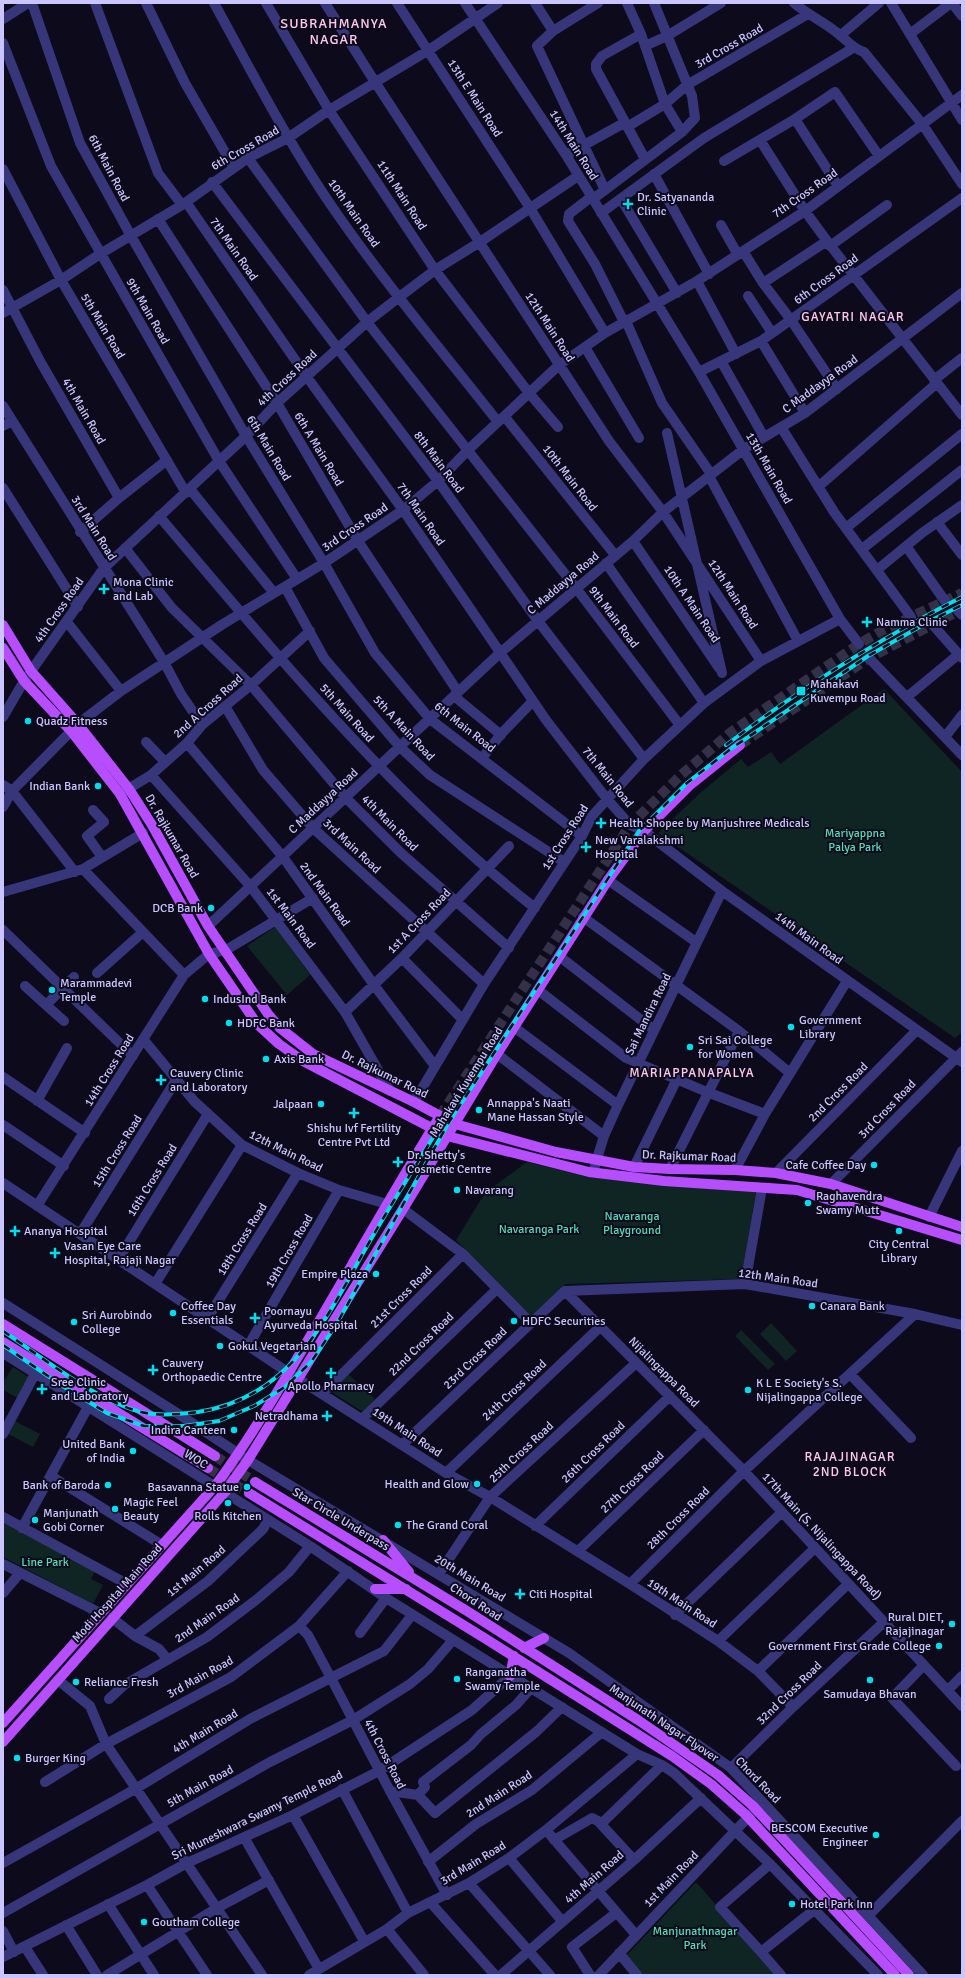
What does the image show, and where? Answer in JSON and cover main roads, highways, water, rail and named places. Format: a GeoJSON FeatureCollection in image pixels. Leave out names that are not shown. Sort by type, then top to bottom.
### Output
{"type":"FeatureCollection","features":[{"type":"Feature","properties":{"kind":"main road","name":"Dr. Rajkumar Road"},"geometry":{"type":"LineString","coordinates":[[3,625],[31,671],[152,825],[208,926],[226,950],[268,1014],[280,1028],[313,1054],[414,1102],[455,1124],[556,1152],[634,1167],[670,1170],[735,1170],[776,1173],[830,1184],[962,1227]]}},
{"type":"Feature","properties":{"kind":"main road","name":"Dr. Rajkumar Road"},"geometry":{"type":"LineString","coordinates":[[3,648],[24,681],[75,727]]}},
{"type":"Feature","properties":{"kind":"main road","name":"Mahakavi Kuvempu Road"},"geometry":{"type":"LineString","coordinates":[[248,1460],[497,1054],[608,880],[644,831],[690,785],[740,745]]}},
{"type":"Feature","properties":{"kind":"main road","name":"Dr. Rajkumar Road"},"geometry":{"type":"LineString","coordinates":[[124,791],[143,833],[209,954],[256,1024],[279,1044],[303,1061],[447,1136],[593,1172],[664,1181],[797,1190],[962,1240]]}},
{"type":"Feature","properties":{"kind":"main road"},"geometry":{"type":"LineString","coordinates":[[143,833],[152,825]]}},
{"type":"Feature","properties":{"kind":"main road","name":"Mahakavi Kuvempu Road"},"geometry":{"type":"LineString","coordinates":[[239,1454],[335,1297],[387,1204],[440,1116]]}},
{"type":"Feature","properties":{"kind":"main road"},"geometry":{"type":"LineString","coordinates":[[3,1324],[215,1456]]}},
{"type":"Feature","properties":{"kind":"main road"},"geometry":{"type":"LineString","coordinates":[[3,1342],[208,1468]]}},
{"type":"Feature","properties":{"kind":"main road","name":"Modi Hospital Main Road"},"geometry":{"type":"LineString","coordinates":[[3,1723],[215,1486],[239,1454]]}},
{"type":"Feature","properties":{"kind":"main road","name":"Modi Hospital Main Road"},"geometry":{"type":"LineString","coordinates":[[3,1742],[225,1492],[248,1460]]}},
{"type":"Feature","properties":{"kind":"main road","name":"Star Circle Underpass"},"geometry":{"type":"LineString","coordinates":[[255,1482],[414,1578]]}},
{"type":"Feature","properties":{"kind":"main road","name":"Star Circle Underpass"},"geometry":{"type":"LineString","coordinates":[[249,1493],[406,1589]]}},
{"type":"Feature","properties":{"kind":"main road"},"geometry":{"type":"LineString","coordinates":[[383,1540],[414,1578]]}},
{"type":"Feature","properties":{"kind":"main road","name":"Chord Road"},"geometry":{"type":"LineString","coordinates":[[414,1578],[524,1648]]}},
{"type":"Feature","properties":{"kind":"main road"},"geometry":{"type":"LineString","coordinates":[[375,1589],[406,1589],[514,1656],[510,1676]]}},
{"type":"Feature","properties":{"kind":"main road"},"geometry":{"type":"LineString","coordinates":[[524,1648],[544,1638]]}},
{"type":"Feature","properties":{"kind":"main road","name":"Manjunath Nagar Flyover"},"geometry":{"type":"LineString","coordinates":[[524,1648],[638,1720],[718,1775],[753,1806],[892,1956],[915,1973]]}},
{"type":"Feature","properties":{"kind":"main road","name":"Manjunath Nagar Flyover"},"geometry":{"type":"LineString","coordinates":[[514,1656],[672,1756],[711,1784],[745,1814],[894,1975]]}},
{"type":"Feature","properties":{"kind":"tunnel"},"geometry":{"type":"LineString","coordinates":[[440,1116],[630,825],[680,776],[731,732],[859,644],[883,630],[962,593]]}},
{"type":"Feature","properties":{"kind":"tunnel"},"geometry":{"type":"LineString","coordinates":[[740,745],[869,658],[962,609]]}},
{"type":"Feature","properties":{"kind":"tunnel"},"geometry":{"type":"LineString","coordinates":[[215,1456],[255,1482]]}},
{"type":"Feature","properties":{"kind":"tunnel"},"geometry":{"type":"LineString","coordinates":[[208,1468],[249,1493]]}},
{"type":"Feature","properties":{"kind":"railway"},"geometry":{"type":"LineString","coordinates":[[726,745],[782,704],[841,666],[901,630],[962,597]]}},
{"type":"Feature","properties":{"kind":"railway"},"geometry":{"type":"LineString","coordinates":[[3,1345],[61,1385],[107,1413],[144,1426],[184,1426],[219,1421],[254,1406],[285,1387],[311,1362],[336,1325],[449,1122],[639,831],[687,783],[732,748],[868,656],[962,605]]}},
{"type":"Feature","properties":{"kind":"railway"},"geometry":{"type":"LineString","coordinates":[[3,1331],[53,1366],[91,1390],[128,1408],[146,1413],[172,1414],[198,1412],[232,1403],[261,1389],[285,1369],[306,1346],[325,1320],[382,1220],[443,1121]]}},
{"type":"Feature","properties":{"kind":"place","name":"Dr. Satyananda Clinic"},"geometry":{"type":"Point","coordinates":[628,204]}},
{"type":"Feature","properties":{"kind":"place","name":"Mona Clinic and Lab"},"geometry":{"type":"Point","coordinates":[104,589]}},
{"type":"Feature","properties":{"kind":"place","name":"Namma Clinic"},"geometry":{"type":"Point","coordinates":[867,622]}},
{"type":"Feature","properties":{"kind":"place","name":"Mahakavi Kuvempu Road"},"geometry":{"type":"Point","coordinates":[801,691]}},
{"type":"Feature","properties":{"kind":"place","name":"Quadz Fitness"},"geometry":{"type":"Point","coordinates":[28,721]}},
{"type":"Feature","properties":{"kind":"place","name":"Indian Bank"},"geometry":{"type":"Point","coordinates":[98,786]}},
{"type":"Feature","properties":{"kind":"place","name":"Health Shopee by Manjushree Medicals"},"geometry":{"type":"Point","coordinates":[601,823]}},
{"type":"Feature","properties":{"kind":"place","name":"New Varalakshmi Hospital"},"geometry":{"type":"Point","coordinates":[586,847]}},
{"type":"Feature","properties":{"kind":"place","name":"DCB Bank"},"geometry":{"type":"Point","coordinates":[211,908]}},
{"type":"Feature","properties":{"kind":"place","name":"Marammadevi Temple"},"geometry":{"type":"Point","coordinates":[52,990]}},
{"type":"Feature","properties":{"kind":"place","name":"IndusInd Bank"},"geometry":{"type":"Point","coordinates":[205,999]}},
{"type":"Feature","properties":{"kind":"place","name":"HDFC Bank"},"geometry":{"type":"Point","coordinates":[229,1023]}},
{"type":"Feature","properties":{"kind":"place","name":"Government Library"},"geometry":{"type":"Point","coordinates":[791,1027]}},
{"type":"Feature","properties":{"kind":"place","name":"Sri Sai College for Women"},"geometry":{"type":"Point","coordinates":[690,1047]}},
{"type":"Feature","properties":{"kind":"place","name":"Axis Bank"},"geometry":{"type":"Point","coordinates":[266,1059]}},
{"type":"Feature","properties":{"kind":"place","name":"Cauvery Clinic and Laboratory"},"geometry":{"type":"Point","coordinates":[161,1080]}},
{"type":"Feature","properties":{"kind":"place","name":"Jalpaan"},"geometry":{"type":"Point","coordinates":[321,1104]}},
{"type":"Feature","properties":{"kind":"place","name":"Annappa's Naati Mane Hassan Style"},"geometry":{"type":"Point","coordinates":[479,1110]}},
{"type":"Feature","properties":{"kind":"place","name":"Shishu Ivf Fertility Centre Pvt Ltd"},"geometry":{"type":"Point","coordinates":[354,1113]}},
{"type":"Feature","properties":{"kind":"place","name":"Dr. Shetty's Cosmetic Centre"},"geometry":{"type":"Point","coordinates":[398,1162]}},
{"type":"Feature","properties":{"kind":"place","name":"Cafe Coffee Day"},"geometry":{"type":"Point","coordinates":[874,1165]}},
{"type":"Feature","properties":{"kind":"place","name":"Navarang"},"geometry":{"type":"Point","coordinates":[457,1190]}},
{"type":"Feature","properties":{"kind":"place","name":"Raghavendra Swamy Mutt"},"geometry":{"type":"Point","coordinates":[808,1203]}},
{"type":"Feature","properties":{"kind":"place","name":"Ananya Hospital"},"geometry":{"type":"Point","coordinates":[15,1231]}},
{"type":"Feature","properties":{"kind":"place","name":"City Central Library"},"geometry":{"type":"Point","coordinates":[899,1231]}},
{"type":"Feature","properties":{"kind":"place","name":"Vasan Eye Care Hospital, Rajaji Nagar"},"geometry":{"type":"Point","coordinates":[55,1253]}},
{"type":"Feature","properties":{"kind":"place","name":"Empire Plaza"},"geometry":{"type":"Point","coordinates":[376,1274]}},
{"type":"Feature","properties":{"kind":"place","name":"Canara Bank"},"geometry":{"type":"Point","coordinates":[812,1306]}},
{"type":"Feature","properties":{"kind":"place","name":"Coffee Day Essentials"},"geometry":{"type":"Point","coordinates":[173,1313]}},
{"type":"Feature","properties":{"kind":"place","name":"Poornayu Ayurveda Hospital"},"geometry":{"type":"Point","coordinates":[255,1318]}},
{"type":"Feature","properties":{"kind":"place","name":"HDFC Securities"},"geometry":{"type":"Point","coordinates":[514,1321]}},
{"type":"Feature","properties":{"kind":"place","name":"Sri Aurobindo College"},"geometry":{"type":"Point","coordinates":[74,1322]}},
{"type":"Feature","properties":{"kind":"place","name":"Gokul Vegetarian"},"geometry":{"type":"Point","coordinates":[220,1346]}},
{"type":"Feature","properties":{"kind":"place","name":"Cauvery Orthopaedic Centre"},"geometry":{"type":"Point","coordinates":[153,1370]}},
{"type":"Feature","properties":{"kind":"place","name":"Apollo Pharmacy"},"geometry":{"type":"Point","coordinates":[331,1373]}},
{"type":"Feature","properties":{"kind":"place","name":"Sree Clinic and Laboratory"},"geometry":{"type":"Point","coordinates":[42,1389]}},
{"type":"Feature","properties":{"kind":"place","name":"K L E Society's S. Nijalingappa College"},"geometry":{"type":"Point","coordinates":[748,1390]}},
{"type":"Feature","properties":{"kind":"place","name":"Netradhama"},"geometry":{"type":"Point","coordinates":[327,1416]}},
{"type":"Feature","properties":{"kind":"place","name":"Indira Canteen"},"geometry":{"type":"Point","coordinates":[234,1430]}},
{"type":"Feature","properties":{"kind":"place","name":"United Bank of India"},"geometry":{"type":"Point","coordinates":[133,1451]}},
{"type":"Feature","properties":{"kind":"place","name":"Health and Glow"},"geometry":{"type":"Point","coordinates":[477,1484]}},
{"type":"Feature","properties":{"kind":"place","name":"Bank of Baroda"},"geometry":{"type":"Point","coordinates":[108,1485]}},
{"type":"Feature","properties":{"kind":"place","name":"Basavanna Statue"},"geometry":{"type":"Point","coordinates":[247,1487]}},
{"type":"Feature","properties":{"kind":"place","name":"Rolls Kitchen"},"geometry":{"type":"Point","coordinates":[228,1503]}},
{"type":"Feature","properties":{"kind":"place","name":"Magic Feel Beauty"},"geometry":{"type":"Point","coordinates":[115,1509]}},
{"type":"Feature","properties":{"kind":"place","name":"Manjunath Gobi Corner"},"geometry":{"type":"Point","coordinates":[35,1520]}},
{"type":"Feature","properties":{"kind":"place","name":"The Grand Coral"},"geometry":{"type":"Point","coordinates":[398,1525]}},
{"type":"Feature","properties":{"kind":"place","name":"Citi Hospital"},"geometry":{"type":"Point","coordinates":[520,1594]}},
{"type":"Feature","properties":{"kind":"place","name":"Rural DIET, Rajajinagar"},"geometry":{"type":"Point","coordinates":[952,1624]}},
{"type":"Feature","properties":{"kind":"place","name":"Government First Grade College"},"geometry":{"type":"Point","coordinates":[939,1646]}},
{"type":"Feature","properties":{"kind":"place","name":"Ranganatha Swamy Temple"},"geometry":{"type":"Point","coordinates":[457,1679]}},
{"type":"Feature","properties":{"kind":"place","name":"Samudaya Bhavan"},"geometry":{"type":"Point","coordinates":[870,1680]}},
{"type":"Feature","properties":{"kind":"place","name":"Reliance Fresh"},"geometry":{"type":"Point","coordinates":[76,1682]}},
{"type":"Feature","properties":{"kind":"place","name":"Burger King"},"geometry":{"type":"Point","coordinates":[17,1758]}},
{"type":"Feature","properties":{"kind":"place","name":"BESCOM Executive Engineer"},"geometry":{"type":"Point","coordinates":[876,1835]}},
{"type":"Feature","properties":{"kind":"place","name":"Hotel Park Inn"},"geometry":{"type":"Point","coordinates":[792,1904]}},
{"type":"Feature","properties":{"kind":"place","name":"Goutham College"},"geometry":{"type":"Point","coordinates":[144,1922]}},
{"type":"Feature","properties":{"kind":"district","name":"SUBRAHMANYA NAGAR"},"geometry":{"type":"Point","coordinates":[334,32]}},
{"type":"Feature","properties":{"kind":"district","name":"GAYATRI NAGAR"},"geometry":{"type":"Point","coordinates":[853,316]}},
{"type":"Feature","properties":{"kind":"district","name":"MARIAPPANAPALYA"},"geometry":{"type":"Point","coordinates":[692,1072]}},
{"type":"Feature","properties":{"kind":"district","name":"RAJAJINAGAR 2ND BLOCK"},"geometry":{"type":"Point","coordinates":[850,1464]}},
{"type":"Feature","properties":{"kind":"park label","name":"Mariyappna Palya Park"},"geometry":{"type":"Point","coordinates":[855,840]}},
{"type":"Feature","properties":{"kind":"park label","name":"Navaranga Playground"},"geometry":{"type":"Point","coordinates":[632,1223]}},
{"type":"Feature","properties":{"kind":"park label","name":"Navaranga Park"},"geometry":{"type":"Point","coordinates":[539,1229]}},
{"type":"Feature","properties":{"kind":"park label","name":"Line Park"},"geometry":{"type":"Point","coordinates":[45,1562]}},
{"type":"Feature","properties":{"kind":"park label","name":"Manjunathnagar Park"},"geometry":{"type":"Point","coordinates":[695,1938]}}]}
